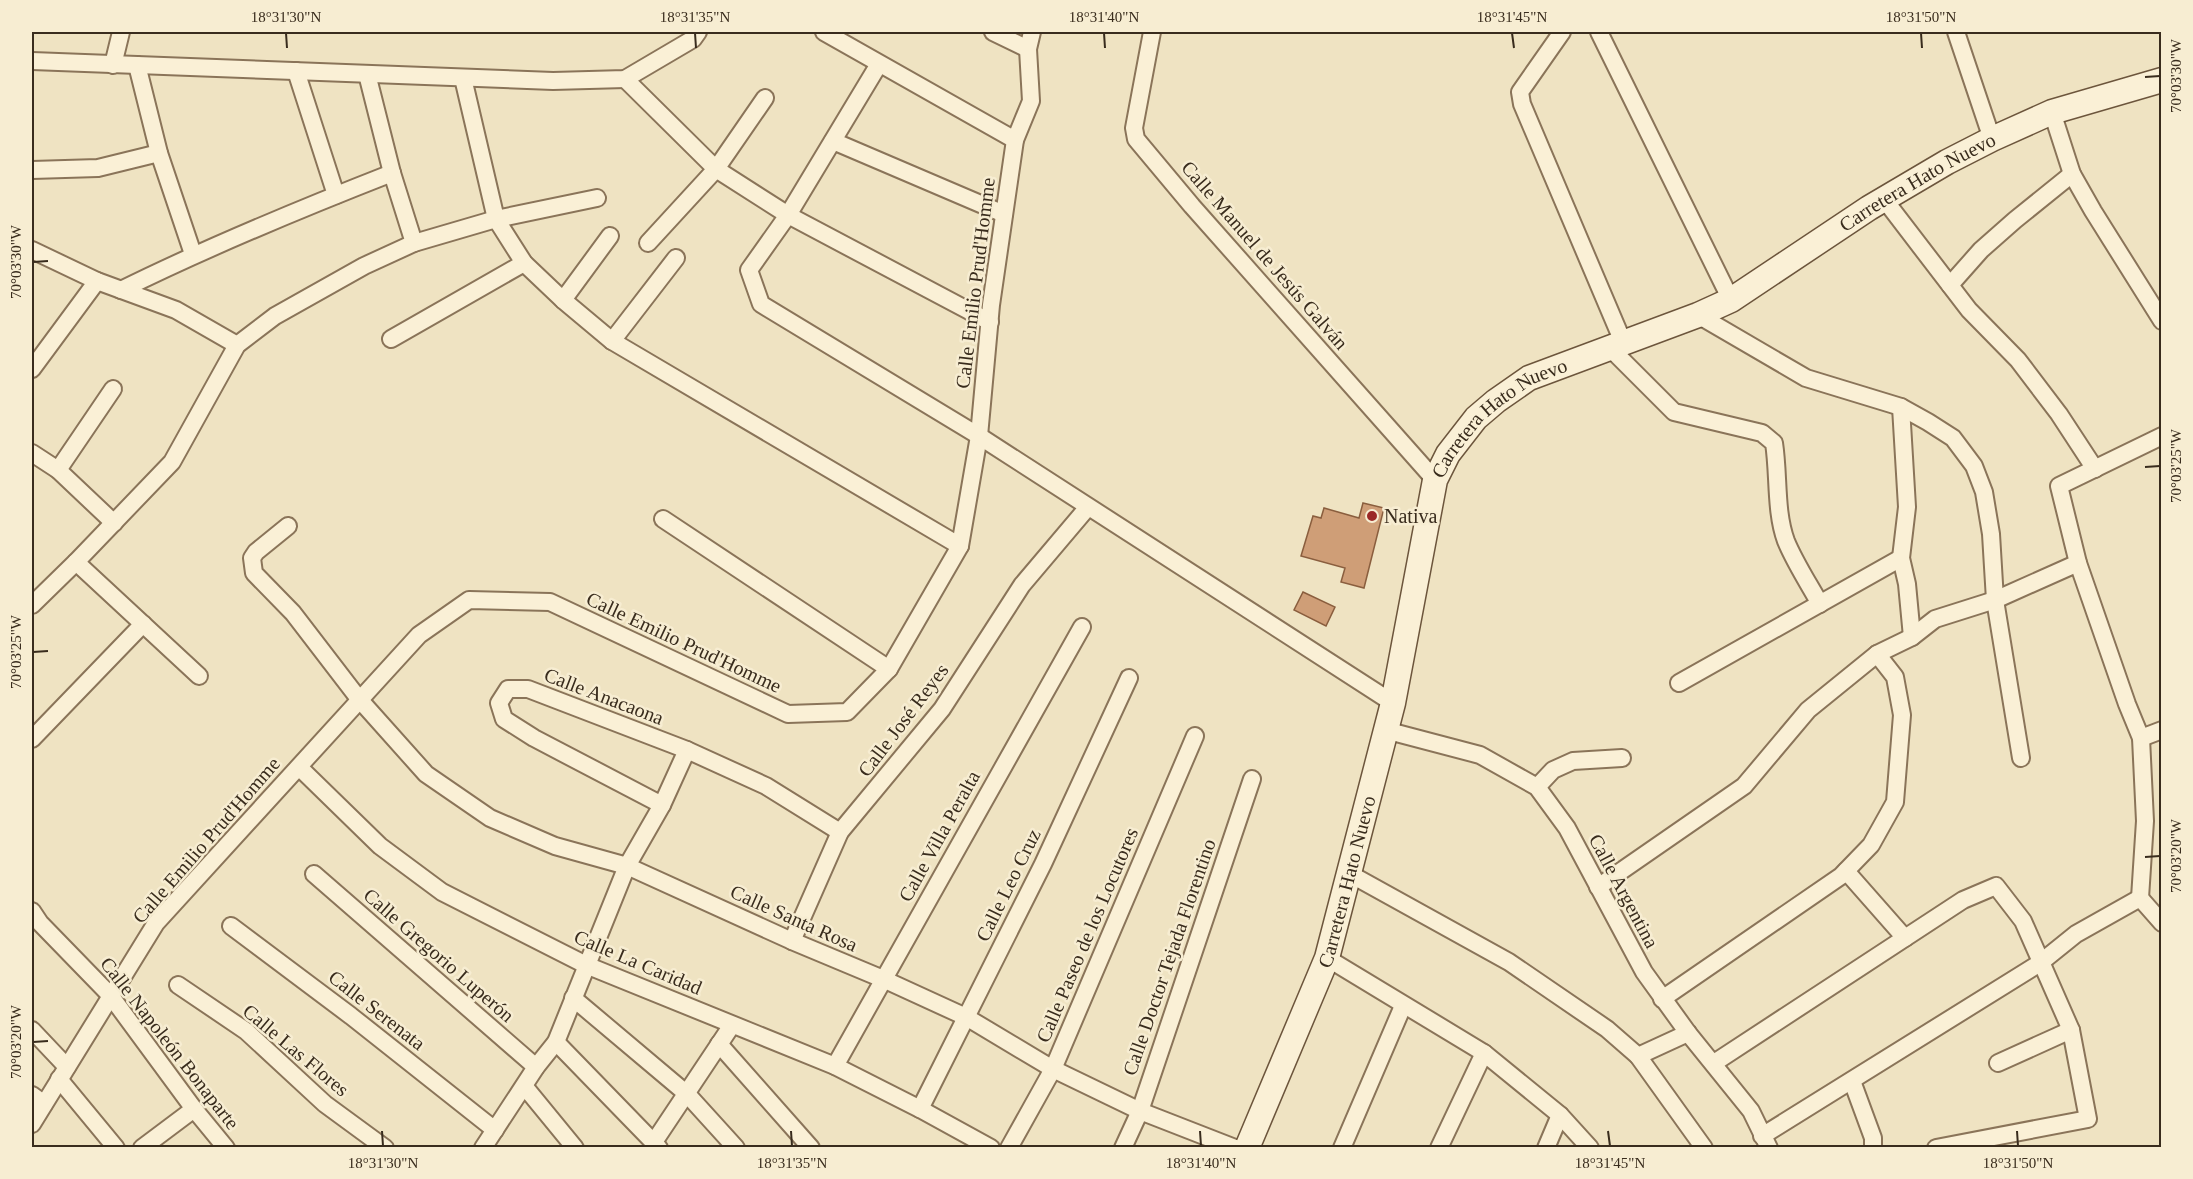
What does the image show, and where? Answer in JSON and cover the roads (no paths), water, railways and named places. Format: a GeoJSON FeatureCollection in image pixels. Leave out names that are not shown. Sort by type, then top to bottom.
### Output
{"type":"FeatureCollection","features":[{"type":"Feature","properties":{"kind":"main road","name":"Carretera Hato Nuevo"},"geometry":{"type":"LineString","coordinates":[[1247,1148],[1327,958],[1385,730],[1394,703],[1435,480],[1448,454],[1476,418],[1529,378],[1698,315],[1731,300],[1884,199],[1992,139],[2052,112],[2162,80]]}},
{"type":"Feature","properties":{"kind":"street"},"geometry":{"type":"LineString","coordinates":[[113,65],[121,32]]}},
{"type":"Feature","properties":{"kind":"street"},"geometry":{"type":"LineString","coordinates":[[824,32],[1015,140]]}},
{"type":"Feature","properties":{"kind":"street"},"geometry":{"type":"LineString","coordinates":[[993,32],[1028,49]]}},
{"type":"Feature","properties":{"kind":"street","name":"Calle Emilio Prud'Homme"},"geometry":{"type":"LineString","coordinates":[[32,1124],[38,1100],[63,1073],[156,923],[418,635],[469,600],[550,602],[788,714],[847,712],[888,669],[960,546],[979,436],[990,322],[1015,140],[1031,101],[1028,49],[1032,32]]}},
{"type":"Feature","properties":{"kind":"street","name":"Calle Manuel de Jesús Galván"},"geometry":{"type":"LineString","coordinates":[[1152,32],[1134,128],[1136,139],[1192,206],[1435,480]]}},
{"type":"Feature","properties":{"kind":"street"},"geometry":{"type":"LineString","coordinates":[[1562,32],[1520,92],[1616,345],[1674,412],[1762,433],[1774,443],[1778,468],[1780,512],[1786,541],[1820,604]]}},
{"type":"Feature","properties":{"kind":"street"},"geometry":{"type":"LineString","coordinates":[[1599,32],[1731,300]]}},
{"type":"Feature","properties":{"kind":"street"},"geometry":{"type":"LineString","coordinates":[[1956,32],[1992,139]]}},
{"type":"Feature","properties":{"kind":"street"},"geometry":{"type":"LineString","coordinates":[[32,61],[553,81],[625,79],[692,34]]}},
{"type":"Feature","properties":{"kind":"street"},"geometry":{"type":"LineString","coordinates":[[879,64],[788,214],[749,270],[761,304],[979,436],[1394,703]]}},
{"type":"Feature","properties":{"kind":"street"},"geometry":{"type":"LineString","coordinates":[[137,65],[159,153],[193,255]]}},
{"type":"Feature","properties":{"kind":"street"},"geometry":{"type":"LineString","coordinates":[[296,71],[336,195]]}},
{"type":"Feature","properties":{"kind":"street"},"geometry":{"type":"LineString","coordinates":[[367,74],[392,173],[414,243]]}},
{"type":"Feature","properties":{"kind":"street"},"geometry":{"type":"LineString","coordinates":[[463,78],[496,219],[524,263],[563,300],[612,340],[960,546]]}},
{"type":"Feature","properties":{"kind":"street"},"geometry":{"type":"LineString","coordinates":[[625,79],[716,169],[788,214],[990,322]]}},
{"type":"Feature","properties":{"kind":"street"},"geometry":{"type":"LineString","coordinates":[[648,243],[716,169],[765,98]]}},
{"type":"Feature","properties":{"kind":"street"},"geometry":{"type":"LineString","coordinates":[[2052,112],[2072,174],[2092,211],[2162,321]]}},
{"type":"Feature","properties":{"kind":"street"},"geometry":{"type":"LineString","coordinates":[[832,141],[1004,214]]}},
{"type":"Feature","properties":{"kind":"street"},"geometry":{"type":"LineString","coordinates":[[32,170],[98,168],[159,153]]}},
{"type":"Feature","properties":{"kind":"street"},"geometry":{"type":"LineString","coordinates":[[122,290],[193,255],[392,173]]}},
{"type":"Feature","properties":{"kind":"street"},"geometry":{"type":"LineString","coordinates":[[1950,285],[1990,243],[2072,174]]}},
{"type":"Feature","properties":{"kind":"street"},"geometry":{"type":"LineString","coordinates":[[32,605],[172,462],[237,345],[275,316],[364,266],[414,243],[496,219],[597,198]]}},
{"type":"Feature","properties":{"kind":"street"},"geometry":{"type":"LineString","coordinates":[[1884,199],[1969,310],[2018,360],[2059,414],[2095,469]]}},
{"type":"Feature","properties":{"kind":"street"},"geometry":{"type":"LineString","coordinates":[[563,300],[610,236]]}},
{"type":"Feature","properties":{"kind":"street"},"geometry":{"type":"LineString","coordinates":[[32,250],[97,281],[176,310],[237,345]]}},
{"type":"Feature","properties":{"kind":"street"},"geometry":{"type":"LineString","coordinates":[[612,340],[676,258]]}},
{"type":"Feature","properties":{"kind":"street"},"geometry":{"type":"LineString","coordinates":[[392,339],[524,263]]}},
{"type":"Feature","properties":{"kind":"street"},"geometry":{"type":"LineString","coordinates":[[32,369],[97,281]]}},
{"type":"Feature","properties":{"kind":"street"},"geometry":{"type":"LineString","coordinates":[[1698,315],[1806,378],[1901,407],[1953,438],[1974,466],[1986,502],[1991,534],[1995,600],[2021,758]]}},
{"type":"Feature","properties":{"kind":"street"},"geometry":{"type":"LineString","coordinates":[[58,470],[113,389]]}},
{"type":"Feature","properties":{"kind":"street"},"geometry":{"type":"LineString","coordinates":[[1901,407],[1907,507],[1901,558],[1907,584],[1912,637]]}},
{"type":"Feature","properties":{"kind":"street"},"geometry":{"type":"LineString","coordinates":[[2162,436],[2059,486],[2078,563],[2141,738],[2145,820],[2140,898],[2162,923]]}},
{"type":"Feature","properties":{"kind":"street"},"geometry":{"type":"LineString","coordinates":[[32,453],[58,470],[114,523]]}},
{"type":"Feature","properties":{"kind":"street","name":"Calle José Reyes"},"geometry":{"type":"LineString","coordinates":[[792,941],[840,832],[942,709],[1022,585],[1089,507]]}},
{"type":"Feature","properties":{"kind":"street"},"geometry":{"type":"LineString","coordinates":[[663,519],[888,669]]}},
{"type":"Feature","properties":{"kind":"street","name":"Calle Santa Rosa"},"geometry":{"type":"LineString","coordinates":[[288,526],[256,552],[252,558],[254,573],[293,613],[359,699],[426,774],[490,818],[555,846],[627,866],[792,941],[883,979],[966,1017],[1053,1069],[1140,1111],[1235,1148]]}},
{"type":"Feature","properties":{"kind":"street"},"geometry":{"type":"LineString","coordinates":[[1679,683],[1901,558]]}},
{"type":"Feature","properties":{"kind":"street"},"geometry":{"type":"LineString","coordinates":[[76,562],[199,676]]}},
{"type":"Feature","properties":{"kind":"street"},"geometry":{"type":"LineString","coordinates":[[1598,887],[1744,786],[1808,710],[1877,654],[1912,637],[1935,619],[1995,600],[2078,563]]}},
{"type":"Feature","properties":{"kind":"street"},"geometry":{"type":"LineString","coordinates":[[32,739],[143,624]]}},
{"type":"Feature","properties":{"kind":"street","name":"Calle Villa Peralta"},"geometry":{"type":"LineString","coordinates":[[835,1066],[1082,627]]}},
{"type":"Feature","properties":{"kind":"street"},"geometry":{"type":"LineString","coordinates":[[1662,999],[1846,871],[1871,844],[1895,802],[1902,716],[1895,677],[1877,654]]}},
{"type":"Feature","properties":{"kind":"street","name":"Calle Leo Cruz"},"geometry":{"type":"LineString","coordinates":[[920,1108],[1043,864],[1129,678]]}},
{"type":"Feature","properties":{"kind":"street","name":"Calle Anacaona"},"geometry":{"type":"LineString","coordinates":[[662,805],[534,738],[504,719],[499,703],[508,689],[528,689],[687,750],[766,786],[840,832]]}},
{"type":"Feature","properties":{"kind":"street","name":"Calle Argentina"},"geometry":{"type":"LineString","coordinates":[[1385,730],[1480,755],[1537,787],[1567,828],[1644,972],[1688,1033],[1751,1111],[1766,1142]]}},
{"type":"Feature","properties":{"kind":"street"},"geometry":{"type":"LineString","coordinates":[[2141,738],[2162,730]]}},
{"type":"Feature","properties":{"kind":"street","name":"Calle Paseo de los Locutores"},"geometry":{"type":"LineString","coordinates":[[1009,1148],[1053,1069],[1195,735]]}},
{"type":"Feature","properties":{"kind":"street"},"geometry":{"type":"LineString","coordinates":[[483,1148],[536,1067],[556,1042],[627,866],[662,805],[687,750]]}},
{"type":"Feature","properties":{"kind":"street"},"geometry":{"type":"LineString","coordinates":[[1537,787],[1553,770],[1573,761],[1623,758]]}},
{"type":"Feature","properties":{"kind":"street","name":"Calle La Caridad"},"geometry":{"type":"LineString","coordinates":[[299,766],[380,846],[442,892],[586,964],[835,1066],[920,1108],[991,1148]]}},
{"type":"Feature","properties":{"kind":"street","name":"Calle Doctor Tejada Florentino"},"geometry":{"type":"LineString","coordinates":[[1123,1148],[1140,1111],[1252,778]]}},
{"type":"Feature","properties":{"kind":"street"},"geometry":{"type":"LineString","coordinates":[[1846,871],[1905,938]]}},
{"type":"Feature","properties":{"kind":"street","name":"Calle Gregorio Luperón"},"geometry":{"type":"LineString","coordinates":[[314,874],[536,1067]]}},
{"type":"Feature","properties":{"kind":"street"},"geometry":{"type":"LineString","coordinates":[[1350,874],[1509,962],[1607,1029],[1638,1056],[1704,1148]]}},
{"type":"Feature","properties":{"kind":"street"},"geometry":{"type":"LineString","coordinates":[[1714,1063],[1963,900],[1996,886],[2023,921],[2071,1030],[2088,1119],[1936,1148]]}},
{"type":"Feature","properties":{"kind":"street"},"geometry":{"type":"LineString","coordinates":[[1766,1142],[1852,1081],[2040,963],[2076,934],[2140,898]]}},
{"type":"Feature","properties":{"kind":"street","name":"Calle Napoleón Bonaparte"},"geometry":{"type":"LineString","coordinates":[[32,911],[110,995],[194,1109],[226,1148]]}},
{"type":"Feature","properties":{"kind":"street","name":"Calle Serenata"},"geometry":{"type":"LineString","coordinates":[[231,926],[351,1016],[495,1130]]}},
{"type":"Feature","properties":{"kind":"street"},"geometry":{"type":"LineString","coordinates":[[1327,958],[1484,1053],[1560,1115],[1590,1148]]}},
{"type":"Feature","properties":{"kind":"street","name":"Calle Las Flores"},"geometry":{"type":"LineString","coordinates":[[178,985],[246,1031],[325,1104],[385,1148]]}},
{"type":"Feature","properties":{"kind":"street"},"geometry":{"type":"LineString","coordinates":[[573,998],[687,1094],[736,1148]]}},
{"type":"Feature","properties":{"kind":"street"},"geometry":{"type":"LineString","coordinates":[[1342,1148],[1403,1006]]}},
{"type":"Feature","properties":{"kind":"street"},"geometry":{"type":"LineString","coordinates":[[556,1042],[657,1145],[718,1044],[732,1025]]}},
{"type":"Feature","properties":{"kind":"street"},"geometry":{"type":"LineString","coordinates":[[32,1030],[116,1148]]}},
{"type":"Feature","properties":{"kind":"street"},"geometry":{"type":"LineString","coordinates":[[1998,1063],[2071,1030]]}},
{"type":"Feature","properties":{"kind":"street"},"geometry":{"type":"LineString","coordinates":[[1638,1056],[1688,1033]]}},
{"type":"Feature","properties":{"kind":"street"},"geometry":{"type":"LineString","coordinates":[[718,1044],[811,1148]]}},
{"type":"Feature","properties":{"kind":"street"},"geometry":{"type":"LineString","coordinates":[[1439,1148],[1484,1053]]}},
{"type":"Feature","properties":{"kind":"street"},"geometry":{"type":"LineString","coordinates":[[1852,1081],[1873,1138],[1873,1148]]}},
{"type":"Feature","properties":{"kind":"street"},"geometry":{"type":"LineString","coordinates":[[525,1087],[575,1148]]}},
{"type":"Feature","properties":{"kind":"street"},"geometry":{"type":"LineString","coordinates":[[142,1148],[194,1109]]}},
{"type":"Feature","properties":{"kind":"street"},"geometry":{"type":"LineString","coordinates":[[1546,1148],[1560,1115]]}},
{"type":"Feature","properties":{"kind":"place","name":"Nativa"},"geometry":{"type":"Point","coordinates":[1372,516]}}]}
